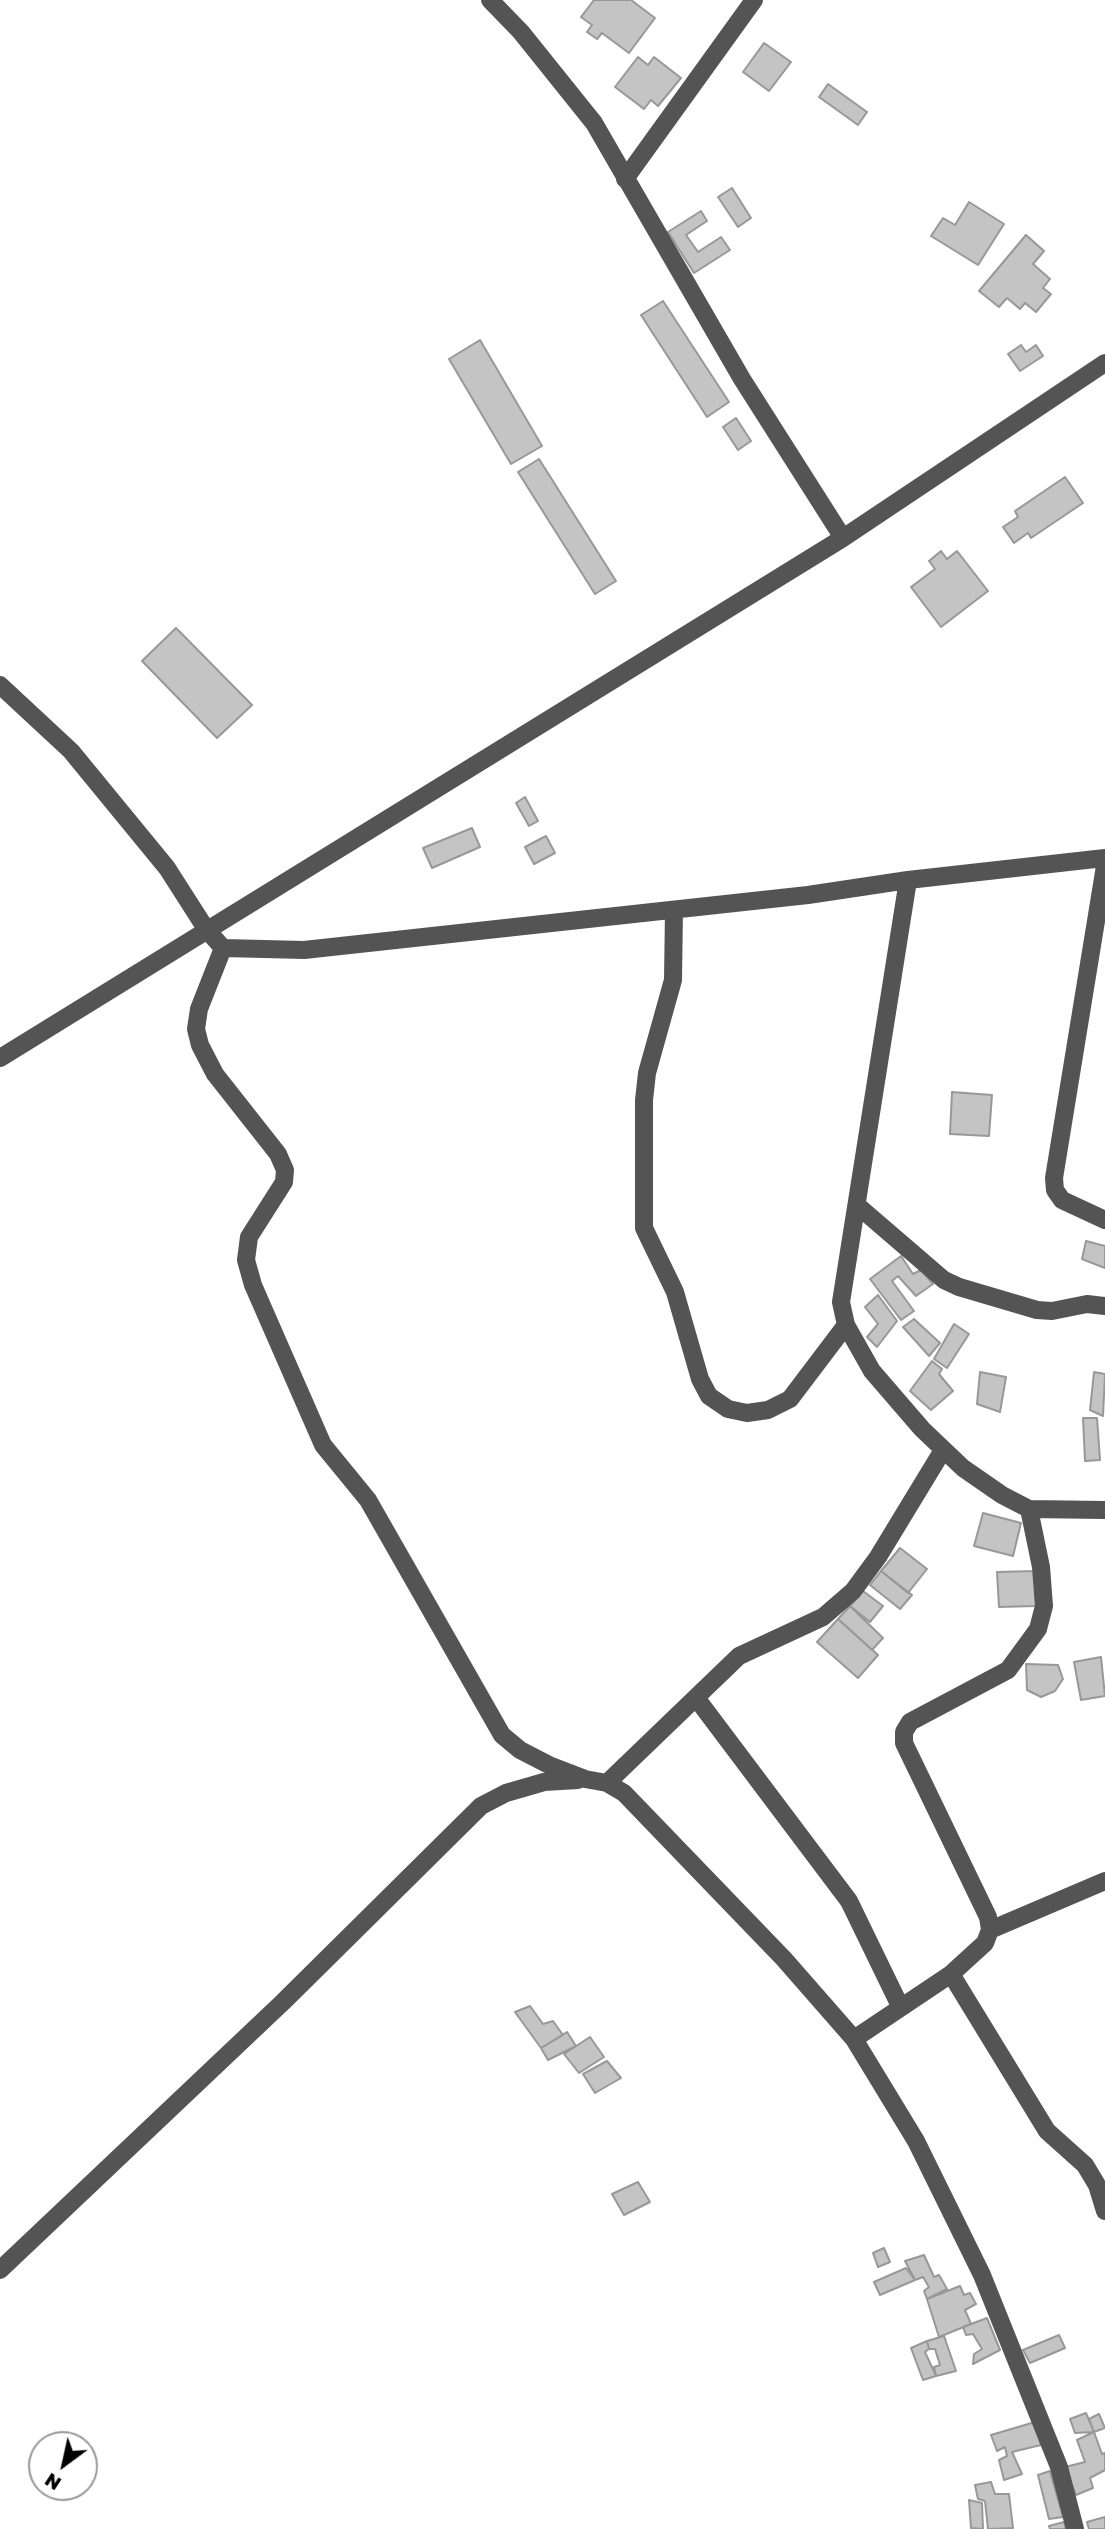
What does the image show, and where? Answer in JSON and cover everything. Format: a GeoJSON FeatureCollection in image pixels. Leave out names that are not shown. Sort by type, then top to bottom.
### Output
{"type":"FeatureCollection","features":[{"type":"Feature","properties":{"kind":"street"},"geometry":{"type":"LineString","coordinates":[[490,0],[521,32],[594,123],[742,379],[843,538]]}},
{"type":"Feature","properties":{"kind":"street"},"geometry":{"type":"LineString","coordinates":[[625,179],[754,0]]}},
{"type":"Feature","properties":{"kind":"street"},"geometry":{"type":"LineString","coordinates":[[0,1058],[843,538],[1105,363]]}},
{"type":"Feature","properties":{"kind":"street"},"geometry":{"type":"LineString","coordinates":[[0,685],[71,751],[167,868],[206,929],[223,948],[304,950],[808,895],[908,880],[1105,858]]}},
{"type":"Feature","properties":{"kind":"street"},"geometry":{"type":"LineString","coordinates":[[1105,866],[1054,1178],[1055,1190],[1062,1200],[1105,1220]]}},
{"type":"Feature","properties":{"kind":"street"},"geometry":{"type":"LineString","coordinates":[[908,880],[858,1206],[842,1280],[841,1302],[846,1325],[872,1371],[943,1450],[1002,1495],[1030,1509],[1105,1510]]}},
{"type":"Feature","properties":{"kind":"street"},"geometry":{"type":"LineString","coordinates":[[674,910],[673,980],[647,1073],[644,1100],[645,1227],[675,1292],[700,1379],[709,1396],[728,1409],[747,1413],[768,1410],[790,1399],[846,1325]]}},
{"type":"Feature","properties":{"kind":"street"},"geometry":{"type":"LineString","coordinates":[[223,948],[199,1009],[196,1029],[200,1045],[215,1074],[278,1154],[285,1170],[284,1182],[249,1237],[246,1260],[253,1285],[323,1445],[368,1500],[502,1735],[520,1750],[585,1779],[607,1783],[624,1793],[784,1959],[855,2039],[916,2141],[982,2275],[1059,2467],[1075,2529]]}},
{"type":"Feature","properties":{"kind":"street"},"geometry":{"type":"LineString","coordinates":[[858,1206],[944,1280],[959,1287],[1037,1310],[1052,1311],[1087,1304],[1105,1306]]}},
{"type":"Feature","properties":{"kind":"street"},"geometry":{"type":"LineString","coordinates":[[607,1783],[739,1656],[823,1617],[853,1591],[878,1557],[943,1450]]}},
{"type":"Feature","properties":{"kind":"street"},"geometry":{"type":"LineString","coordinates":[[855,2039],[951,1974],[985,1942],[990,1930],[988,1917],[904,1743],[904,1732],[910,1721],[1008,1670],[1038,1629],[1044,1606],[1041,1567],[1030,1509]]}},
{"type":"Feature","properties":{"kind":"street"},"geometry":{"type":"LineString","coordinates":[[697,1699],[849,1901],[900,2006]]}},
{"type":"Feature","properties":{"kind":"street"},"geometry":{"type":"LineString","coordinates":[[0,2270],[244,2040],[481,1806],[506,1793],[544,1782],[585,1779]]}},
{"type":"Feature","properties":{"kind":"street"},"geometry":{"type":"LineString","coordinates":[[990,1930],[1105,1881]]}},
{"type":"Feature","properties":{"kind":"street"},"geometry":{"type":"LineString","coordinates":[[951,1974],[1047,2131],[1085,2165],[1097,2185],[1105,2211]]}},
{"type":"Feature","properties":{"kind":"building"},"geometry":{"type":"Polygon","coordinates":[[[594,0],[631,0],[655,18],[629,53],[602,33],[597,39],[587,32],[592,25],[581,17],[594,0]]]}},
{"type":"Feature","properties":{"kind":"building"},"geometry":{"type":"Polygon","coordinates":[[[764,43],[791,62],[769,91],[743,72],[764,43]]]}},
{"type":"Feature","properties":{"kind":"building"},"geometry":{"type":"Polygon","coordinates":[[[638,57],[648,65],[654,57],[681,78],[658,106],[651,100],[644,109],[615,87],[638,57]]]}},
{"type":"Feature","properties":{"kind":"building"},"geometry":{"type":"Polygon","coordinates":[[[828,84],[867,112],[858,125],[819,97],[828,84]]]}},
{"type":"Feature","properties":{"kind":"building"},"geometry":{"type":"Polygon","coordinates":[[[732,188],[751,218],[738,227],[718,197],[732,188]]]}},
{"type":"Feature","properties":{"kind":"building"},"geometry":{"type":"Polygon","coordinates":[[[969,202],[1004,224],[978,265],[931,236],[943,218],[955,225],[969,202]]]}},
{"type":"Feature","properties":{"kind":"building"},"geometry":{"type":"Polygon","coordinates":[[[701,211],[707,221],[686,235],[698,252],[721,237],[730,250],[694,273],[668,232],[701,211]]]}},
{"type":"Feature","properties":{"kind":"building"},"geometry":{"type":"Polygon","coordinates":[[[1026,235],[1044,251],[1033,264],[1050,279],[1043,288],[1051,294],[1036,312],[1025,303],[1020,309],[1007,298],[999,307],[979,291],[1026,235]]]}},
{"type":"Feature","properties":{"kind":"building"},"geometry":{"type":"Polygon","coordinates":[[[663,301],[729,402],[707,417],[641,315],[663,301]]]}},
{"type":"Feature","properties":{"kind":"building"},"geometry":{"type":"Polygon","coordinates":[[[480,340],[542,446],[511,464],[449,359],[480,340]]]}},
{"type":"Feature","properties":{"kind":"building"},"geometry":{"type":"Polygon","coordinates":[[[1021,345],[1026,352],[1036,345],[1043,356],[1020,371],[1008,354],[1021,345]]]}},
{"type":"Feature","properties":{"kind":"building"},"geometry":{"type":"Polygon","coordinates":[[[736,418],[751,441],[738,450],[723,427],[736,418]]]}},
{"type":"Feature","properties":{"kind":"building"},"geometry":{"type":"Polygon","coordinates":[[[539,459],[616,581],[595,594],[518,472],[539,459]]]}},
{"type":"Feature","properties":{"kind":"building"},"geometry":{"type":"Polygon","coordinates":[[[1065,477],[1083,503],[1031,538],[1028,533],[1014,543],[1003,527],[1018,517],[1015,511],[1065,477]]]}},
{"type":"Feature","properties":{"kind":"building"},"geometry":{"type":"Polygon","coordinates":[[[941,551],[947,559],[957,551],[988,591],[941,627],[911,587],[935,569],[929,561],[941,551]]]}},
{"type":"Feature","properties":{"kind":"building"},"geometry":{"type":"Polygon","coordinates":[[[176,628],[252,705],[217,738],[142,661],[176,628]]]}},
{"type":"Feature","properties":{"kind":"building"},"geometry":{"type":"Polygon","coordinates":[[[525,797],[538,821],[529,826],[516,803],[525,797]]]}},
{"type":"Feature","properties":{"kind":"building"},"geometry":{"type":"Polygon","coordinates":[[[472,828],[480,847],[432,868],[423,848],[472,828]]]}},
{"type":"Feature","properties":{"kind":"building"},"geometry":{"type":"Polygon","coordinates":[[[546,836],[555,853],[534,864],[525,847],[546,836]]]}},
{"type":"Feature","properties":{"kind":"building"},"geometry":{"type":"Polygon","coordinates":[[[952,1092],[992,1095],[989,1136],[950,1134],[952,1092]]]}},
{"type":"Feature","properties":{"kind":"building"},"geometry":{"type":"Polygon","coordinates":[[[1086,1241],[1105,1246],[1105,1268],[1082,1259],[1086,1241]]]}},
{"type":"Feature","properties":{"kind":"building"},"geometry":{"type":"Polygon","coordinates":[[[901,1256],[913,1274],[921,1270],[933,1284],[916,1296],[898,1276],[892,1281],[914,1311],[901,1320],[870,1279],[901,1256]]]}},
{"type":"Feature","properties":{"kind":"building"},"geometry":{"type":"Polygon","coordinates":[[[878,1295],[897,1321],[877,1347],[867,1337],[878,1324],[865,1307],[878,1295]]]}},
{"type":"Feature","properties":{"kind":"building"},"geometry":{"type":"Polygon","coordinates":[[[914,1319],[940,1343],[929,1356],[903,1327],[914,1319]]]}},
{"type":"Feature","properties":{"kind":"building"},"geometry":{"type":"Polygon","coordinates":[[[954,1324],[969,1334],[947,1368],[934,1359],[954,1324]]]}},
{"type":"Feature","properties":{"kind":"building"},"geometry":{"type":"Polygon","coordinates":[[[932,1361],[942,1369],[939,1374],[953,1391],[931,1410],[910,1391],[932,1361]]]}},
{"type":"Feature","properties":{"kind":"building"},"geometry":{"type":"Polygon","coordinates":[[[980,1372],[1006,1377],[1000,1412],[977,1404],[980,1372]]]}},
{"type":"Feature","properties":{"kind":"building"},"geometry":{"type":"Polygon","coordinates":[[[1094,1372],[1105,1374],[1103,1416],[1090,1410],[1094,1372]]]}},
{"type":"Feature","properties":{"kind":"building"},"geometry":{"type":"Polygon","coordinates":[[[1083,1418],[1097,1418],[1100,1460],[1085,1461],[1083,1418]]]}},
{"type":"Feature","properties":{"kind":"building"},"geometry":{"type":"Polygon","coordinates":[[[983,1513],[1021,1523],[1013,1556],[974,1546],[983,1513]]]}},
{"type":"Feature","properties":{"kind":"building"},"geometry":{"type":"Polygon","coordinates":[[[900,1548],[927,1569],[908,1593],[881,1571],[900,1548]]]}},
{"type":"Feature","properties":{"kind":"building"},"geometry":{"type":"Polygon","coordinates":[[[881,1571],[912,1595],[900,1609],[870,1585],[881,1571]]]}},
{"type":"Feature","properties":{"kind":"building"},"geometry":{"type":"Polygon","coordinates":[[[1035,1571],[1036,1606],[999,1607],[997,1572],[1035,1571]]]}},
{"type":"Feature","properties":{"kind":"building"},"geometry":{"type":"Polygon","coordinates":[[[863,1591],[883,1606],[870,1622],[850,1606],[863,1591]]]}},
{"type":"Feature","properties":{"kind":"building"},"geometry":{"type":"Polygon","coordinates":[[[850,1606],[883,1638],[872,1650],[838,1619],[850,1606]]]}},
{"type":"Feature","properties":{"kind":"building"},"geometry":{"type":"Polygon","coordinates":[[[838,1619],[878,1655],[858,1678],[817,1642],[838,1619]]]}},
{"type":"Feature","properties":{"kind":"building"},"geometry":{"type":"Polygon","coordinates":[[[1101,1657],[1105,1696],[1081,1700],[1074,1662],[1101,1657]]]}},
{"type":"Feature","properties":{"kind":"building"},"geometry":{"type":"Polygon","coordinates":[[[1026,1664],[1058,1665],[1063,1679],[1055,1691],[1041,1697],[1027,1690],[1026,1664]]]}},
{"type":"Feature","properties":{"kind":"building"},"geometry":{"type":"Polygon","coordinates":[[[530,2006],[543,2024],[553,2021],[563,2035],[541,2048],[515,2012],[530,2006]]]}},
{"type":"Feature","properties":{"kind":"building"},"geometry":{"type":"Polygon","coordinates":[[[567,2032],[576,2046],[548,2060],[541,2048],[567,2032]]]}},
{"type":"Feature","properties":{"kind":"building"},"geometry":{"type":"Polygon","coordinates":[[[590,2037],[604,2057],[579,2073],[564,2054],[590,2037]]]}},
{"type":"Feature","properties":{"kind":"building"},"geometry":{"type":"Polygon","coordinates":[[[607,2061],[621,2078],[595,2093],[583,2074],[607,2061]]]}},
{"type":"Feature","properties":{"kind":"building"},"geometry":{"type":"Polygon","coordinates":[[[638,2182],[650,2202],[624,2215],[612,2194],[638,2182]]]}},
{"type":"Feature","properties":{"kind":"building"},"geometry":{"type":"Polygon","coordinates":[[[884,2248],[890,2262],[878,2267],[873,2253],[884,2248]]]}},
{"type":"Feature","properties":{"kind":"building"},"geometry":{"type":"Polygon","coordinates":[[[924,2255],[934,2277],[939,2275],[947,2289],[927,2299],[924,2291],[929,2287],[923,2277],[915,2280],[905,2261],[924,2255]]]}},
{"type":"Feature","properties":{"kind":"building"},"geometry":{"type":"Polygon","coordinates":[[[906,2268],[915,2280],[880,2295],[874,2282],[906,2268]]]}},
{"type":"Feature","properties":{"kind":"building"},"geometry":{"type":"Polygon","coordinates":[[[960,2286],[964,2295],[970,2293],[976,2304],[965,2310],[971,2324],[939,2337],[927,2299],[960,2286]]]}},
{"type":"Feature","properties":{"kind":"building"},"geometry":{"type":"Polygon","coordinates":[[[987,2318],[1000,2350],[973,2364],[974,2354],[982,2349],[973,2334],[966,2335],[963,2327],[987,2318]]]}},
{"type":"Feature","properties":{"kind":"building"},"geometry":{"type":"Polygon","coordinates":[[[1059,2335],[1065,2348],[1030,2363],[1023,2350],[1059,2335]]]}},
{"type":"Feature","properties":{"kind":"building"},"geometry":{"type":"Polygon","coordinates":[[[944,2336],[956,2371],[936,2376],[934,2367],[940,2365],[935,2349],[929,2349],[927,2341],[944,2336]]]}},
{"type":"Feature","properties":{"kind":"building"},"geometry":{"type":"Polygon","coordinates":[[[927,2341],[929,2349],[925,2352],[936,2376],[923,2380],[911,2348],[927,2341]]]}},
{"type":"Feature","properties":{"kind":"building"},"geometry":{"type":"Polygon","coordinates":[[[1086,2413],[1094,2432],[1075,2433],[1070,2419],[1086,2413]]]}},
{"type":"Feature","properties":{"kind":"building"},"geometry":{"type":"Polygon","coordinates":[[[1099,2414],[1105,2428],[1094,2432],[1089,2419],[1099,2414]]]}},
{"type":"Feature","properties":{"kind":"building"},"geometry":{"type":"Polygon","coordinates":[[[1035,2422],[1041,2445],[1012,2452],[1022,2474],[1004,2480],[999,2460],[1007,2456],[1005,2447],[997,2451],[991,2435],[1035,2422]]]}},
{"type":"Feature","properties":{"kind":"building"},"geometry":{"type":"Polygon","coordinates":[[[1094,2432],[1102,2454],[1105,2453],[1105,2470],[1090,2478],[1093,2488],[1076,2495],[1065,2467],[1085,2462],[1077,2440],[1094,2432]]]}},
{"type":"Feature","properties":{"kind":"building"},"geometry":{"type":"Polygon","coordinates":[[[1050,2471],[1063,2517],[1049,2519],[1038,2475],[1050,2471]]]}},
{"type":"Feature","properties":{"kind":"building"},"geometry":{"type":"Polygon","coordinates":[[[991,2482],[995,2494],[1009,2494],[1013,2528],[988,2529],[985,2501],[978,2499],[975,2485],[991,2482]]]}},
{"type":"Feature","properties":{"kind":"building"},"geometry":{"type":"Polygon","coordinates":[[[969,2500],[982,2503],[983,2529],[971,2528],[969,2500]]]}},
{"type":"Feature","properties":{"kind":"building"},"geometry":{"type":"Polygon","coordinates":[[[1105,2517],[1105,2529],[1089,2529],[1087,2522],[1105,2517]]]}},
{"type":"Feature","properties":{"kind":"building"},"geometry":{"type":"Polygon","coordinates":[[[1064,2522],[1066,2529],[1050,2529],[1049,2526],[1064,2522]]]}}]}
